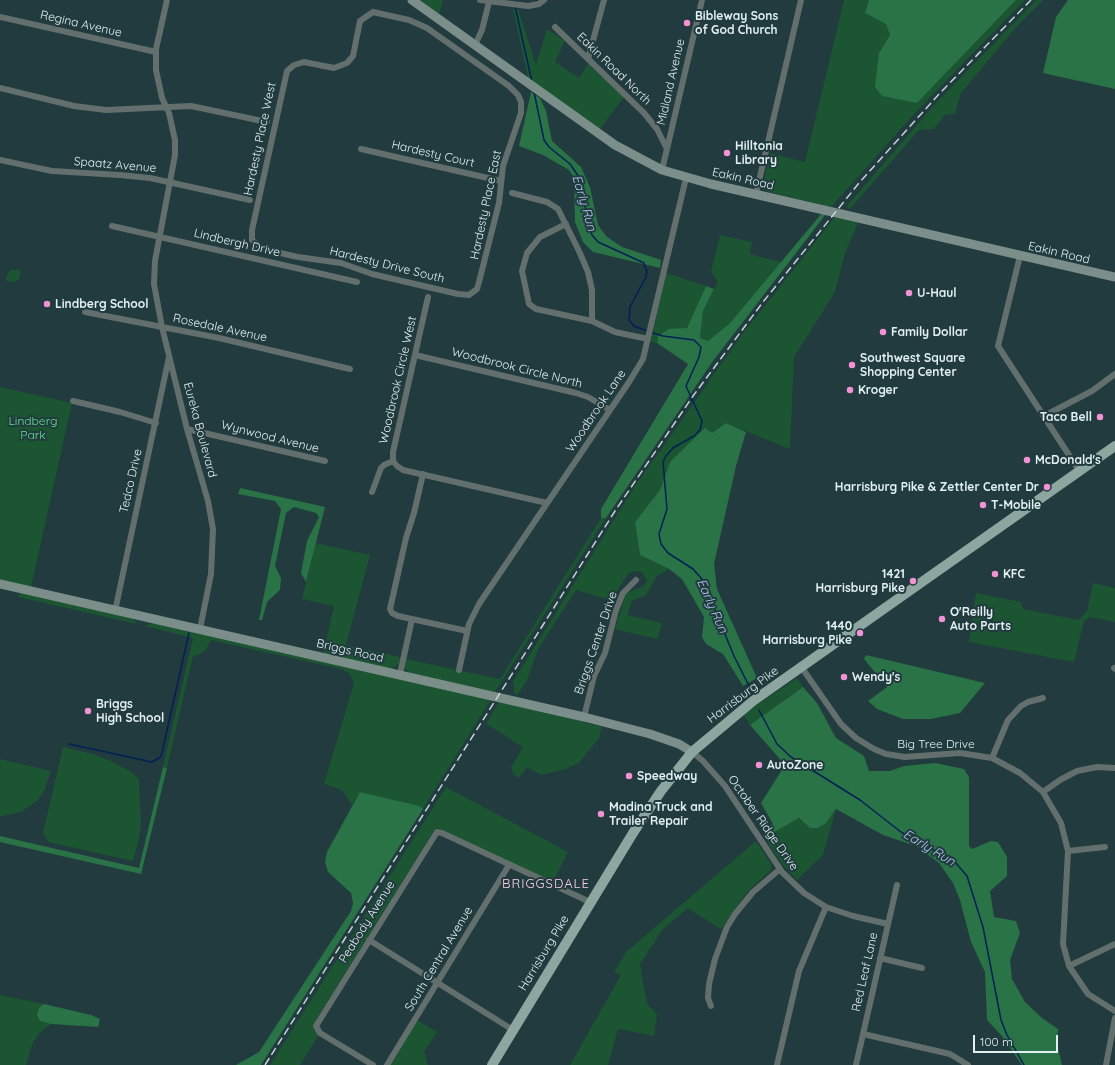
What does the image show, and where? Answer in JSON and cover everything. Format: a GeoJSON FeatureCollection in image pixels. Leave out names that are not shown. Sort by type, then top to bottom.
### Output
{"type":"FeatureCollection","features":[{"type":"Feature","properties":{"kind":"main road","name":"Harrisburg Pike"},"geometry":{"type":"LineString","coordinates":[[492,1065],[590,902],[661,791],[692,752],[741,710],[1115,446]]}},
{"type":"Feature","properties":{"kind":"street","name":"Eureka Boulevard"},"geometry":{"type":"LineString","coordinates":[[167,0],[156,52],[158,84],[166,106],[175,143],[175,155],[159,236],[154,273],[162,327],[187,429],[208,501],[213,529],[211,574],[200,630]]}},
{"type":"Feature","properties":{"kind":"street","name":"Eakin Road"},"geometry":{"type":"LineString","coordinates":[[412,0],[615,145],[662,170],[686,178],[1115,277]]}},
{"type":"Feature","properties":{"kind":"street"},"geometry":{"type":"LineString","coordinates":[[480,0],[515,5],[538,4],[544,0]]}},
{"type":"Feature","properties":{"kind":"street"},"geometry":{"type":"LineString","coordinates":[[588,59],[604,0]]}},
{"type":"Feature","properties":{"kind":"street","name":"Midland Avenue"},"geometry":{"type":"LineString","coordinates":[[662,170],[702,0]]}},
{"type":"Feature","properties":{"kind":"street"},"geometry":{"type":"LineString","coordinates":[[756,194],[801,0]]}},
{"type":"Feature","properties":{"kind":"street"},"geometry":{"type":"LineString","coordinates":[[474,45],[482,30],[489,2]]}},
{"type":"Feature","properties":{"kind":"street","name":"Hardesty Place East"},"geometry":{"type":"LineString","coordinates":[[373,12],[409,20],[427,28],[510,86],[518,95],[521,113],[503,166],[498,207],[480,282],[477,289],[472,293]]}},
{"type":"Feature","properties":{"kind":"street","name":"Hardesty Place West"},"geometry":{"type":"LineString","coordinates":[[252,240],[252,230],[287,71],[294,65],[304,62],[334,68],[348,63],[353,56],[360,21],[373,12]]}},
{"type":"Feature","properties":{"kind":"street","name":"Regina Avenue"},"geometry":{"type":"LineString","coordinates":[[0,17],[156,52]]}},
{"type":"Feature","properties":{"kind":"street","name":"Eakin Road North"},"geometry":{"type":"LineString","coordinates":[[555,27],[647,116],[657,129],[667,149]]}},
{"type":"Feature","properties":{"kind":"street"},"geometry":{"type":"LineString","coordinates":[[0,88],[74,106],[106,110],[166,106],[196,106],[267,122]]}},
{"type":"Feature","properties":{"kind":"street","name":"Hardesty Court"},"geometry":{"type":"LineString","coordinates":[[361,149],[501,181]]}},
{"type":"Feature","properties":{"kind":"street","name":"Spaatz Avenue"},"geometry":{"type":"LineString","coordinates":[[0,160],[52,171],[120,174],[170,182],[250,200]]}},
{"type":"Feature","properties":{"kind":"street","name":"Woodbrook Lane"},"geometry":{"type":"LineString","coordinates":[[459,670],[467,631],[473,614],[636,371],[642,359],[686,178]]}},
{"type":"Feature","properties":{"kind":"street"},"geometry":{"type":"LineString","coordinates":[[512,193],[547,202],[558,209],[588,272],[592,290],[592,320]]}},
{"type":"Feature","properties":{"kind":"street"},"geometry":{"type":"LineString","coordinates":[[566,224],[540,237],[531,248],[523,266],[524,287],[529,304],[536,309],[592,320],[615,332],[649,334]]}},
{"type":"Feature","properties":{"kind":"street","name":"Lindbergh Drive"},"geometry":{"type":"LineString","coordinates":[[112,226],[357,282]]}},
{"type":"Feature","properties":{"kind":"street","name":"Hardesty Drive South"},"geometry":{"type":"LineString","coordinates":[[252,240],[256,246],[270,251],[298,257],[341,263],[372,274],[458,294],[465,295],[472,293]]}},
{"type":"Feature","properties":{"kind":"street"},"geometry":{"type":"LineString","coordinates":[[1020,256],[998,346],[1080,472]]}},
{"type":"Feature","properties":{"kind":"street","name":"Woodbrook Circle West"},"geometry":{"type":"LineString","coordinates":[[428,297],[416,355],[392,452],[393,461],[403,470],[547,503]]}},
{"type":"Feature","properties":{"kind":"street","name":"Rosedale Avenue"},"geometry":{"type":"LineString","coordinates":[[85,312],[243,343],[350,369]]}},
{"type":"Feature","properties":{"kind":"street","name":"Woodbrook Circle North"},"geometry":{"type":"LineString","coordinates":[[416,355],[576,393],[588,397],[610,410]]}},
{"type":"Feature","properties":{"kind":"street","name":"Tedco Drive"},"geometry":{"type":"LineString","coordinates":[[116,610],[169,356]]}},
{"type":"Feature","properties":{"kind":"street"},"geometry":{"type":"LineString","coordinates":[[1044,416],[1092,391],[1115,374]]}},
{"type":"Feature","properties":{"kind":"street"},"geometry":{"type":"LineString","coordinates":[[73,401],[120,412],[156,423]]}},
{"type":"Feature","properties":{"kind":"street","name":"Wynwood Avenue"},"geometry":{"type":"LineString","coordinates":[[187,429],[325,461]]}},
{"type":"Feature","properties":{"kind":"street"},"geometry":{"type":"LineString","coordinates":[[372,492],[381,468],[393,461]]}},
{"type":"Feature","properties":{"kind":"street"},"geometry":{"type":"LineString","coordinates":[[424,474],[406,538],[390,607],[394,614],[467,631]]}},
{"type":"Feature","properties":{"kind":"street","name":"Briggs Center Drive"},"geometry":{"type":"LineString","coordinates":[[584,717],[594,676],[605,653],[620,599],[623,593],[636,580]]}},
{"type":"Feature","properties":{"kind":"street","name":"Briggs Road"},"geometry":{"type":"LineString","coordinates":[[0,584],[584,717],[650,734],[679,744],[692,752]]}},
{"type":"Feature","properties":{"kind":"street"},"geometry":{"type":"LineString","coordinates":[[400,674],[412,619]]}},
{"type":"Feature","properties":{"kind":"street","name":"Big Tree Drive"},"geometry":{"type":"LineString","coordinates":[[802,668],[844,727],[856,738],[874,749],[886,754],[905,757],[960,753],[992,758],[1020,773],[1043,792],[1061,823],[1068,851],[1063,944],[1069,966],[1088,994],[1115,1011]]}},
{"type":"Feature","properties":{"kind":"street"},"geometry":{"type":"LineString","coordinates":[[992,758],[1008,720],[1021,706],[1028,702],[1043,698]]}},
{"type":"Feature","properties":{"kind":"street","name":"October Ridge Drive"},"geometry":{"type":"LineString","coordinates":[[692,752],[703,761],[725,786],[780,869],[804,893],[826,907],[853,916],[888,924]]}},
{"type":"Feature","properties":{"kind":"street"},"geometry":{"type":"LineString","coordinates":[[1043,792],[1060,780],[1077,771],[1097,767],[1115,768]]}},
{"type":"Feature","properties":{"kind":"street","name":"Peabody Avenue"},"geometry":{"type":"LineString","coordinates":[[373,1065],[320,1033],[316,1028],[317,1024],[435,834],[437,832],[442,833],[509,865]]}},
{"type":"Feature","properties":{"kind":"street"},"geometry":{"type":"LineString","coordinates":[[1068,851],[1105,847]]}},
{"type":"Feature","properties":{"kind":"street"},"geometry":{"type":"LineString","coordinates":[[509,865],[590,902]]}},
{"type":"Feature","properties":{"kind":"street","name":"South Central Avenue"},"geometry":{"type":"LineString","coordinates":[[387,1065],[509,865]]}},
{"type":"Feature","properties":{"kind":"street"},"geometry":{"type":"LineString","coordinates":[[710,1006],[708,998],[709,984],[715,959],[727,927],[735,914],[753,892],[780,869]]}},
{"type":"Feature","properties":{"kind":"street","name":"Red Leaf Lane"},"geometry":{"type":"LineString","coordinates":[[856,1065],[897,885]]}},
{"type":"Feature","properties":{"kind":"street"},"geometry":{"type":"LineString","coordinates":[[777,1065],[799,971],[826,907]]}},
{"type":"Feature","properties":{"kind":"street"},"geometry":{"type":"LineString","coordinates":[[369,940],[513,1030]]}},
{"type":"Feature","properties":{"kind":"street"},"geometry":{"type":"LineString","coordinates":[[1069,966],[1115,944]]}},
{"type":"Feature","properties":{"kind":"street"},"geometry":{"type":"LineString","coordinates":[[880,958],[922,968]]}},
{"type":"Feature","properties":{"kind":"street"},"geometry":{"type":"LineString","coordinates":[[1106,1065],[1115,1018]]}},
{"type":"Feature","properties":{"kind":"street"},"geometry":{"type":"LineString","coordinates":[[863,1034],[950,1054],[968,1065]]}},
{"type":"Feature","properties":{"kind":"green space"},"geometry":{"type":"Polygon","coordinates":[[[421,0],[443,0],[439,14],[421,0]]]}},
{"type":"Feature","properties":{"kind":"green space"},"geometry":{"type":"Polygon","coordinates":[[[844,0],[869,0],[865,13],[886,24],[890,35],[879,53],[917,103],[1016,0],[1025,0],[917,111],[831,207],[766,191],[763,184],[770,153],[805,162],[844,0]]]}},
{"type":"Feature","properties":{"kind":"green space"},"geometry":{"type":"Polygon","coordinates":[[[869,0],[1016,0],[917,103],[882,96],[875,87],[879,53],[890,35],[886,24],[865,13],[869,0]]]}},
{"type":"Feature","properties":{"kind":"green space"},"geometry":{"type":"Polygon","coordinates":[[[1036,0],[1043,0],[1018,25],[961,93],[955,114],[945,115],[934,129],[919,130],[850,209],[846,207],[935,104],[1036,0]]]}},
{"type":"Feature","properties":{"kind":"green space"},"geometry":{"type":"Polygon","coordinates":[[[1068,0],[1115,0],[1115,89],[1043,73],[1056,17],[1068,0]]]}},
{"type":"Feature","properties":{"kind":"green space"},"geometry":{"type":"Polygon","coordinates":[[[513,9],[518,9],[536,65],[547,29],[565,41],[555,62],[579,78],[588,64],[624,97],[599,130],[528,78],[513,9]]]}},
{"type":"Feature","properties":{"kind":"green space"},"geometry":{"type":"Polygon","coordinates":[[[531,92],[540,98],[546,111],[552,141],[581,167],[590,187],[598,225],[606,236],[622,247],[661,260],[660,268],[593,252],[583,242],[575,222],[574,178],[569,170],[543,155],[519,146],[531,92]]]}},
{"type":"Feature","properties":{"kind":"green space"},"geometry":{"type":"Polygon","coordinates":[[[822,213],[826,214],[713,361],[606,518],[601,518],[601,509],[688,364],[657,343],[658,336],[669,329],[687,328],[706,286],[714,289],[703,311],[700,338],[708,341],[730,323],[822,213]]]}},
{"type":"Feature","properties":{"kind":"green space"},"geometry":{"type":"Polygon","coordinates":[[[835,217],[858,223],[845,253],[835,292],[794,357],[790,449],[726,423],[670,462],[660,490],[635,522],[640,555],[669,569],[657,576],[646,595],[632,601],[627,615],[662,623],[658,639],[615,629],[626,593],[644,586],[647,581],[642,572],[634,571],[629,573],[619,587],[614,601],[576,590],[538,649],[527,681],[517,695],[514,693],[514,684],[512,683],[635,486],[741,336],[835,217]]]}},
{"type":"Feature","properties":{"kind":"green space"},"geometry":{"type":"Polygon","coordinates":[[[720,235],[752,242],[750,254],[781,262],[730,323],[708,341],[700,338],[703,311],[718,282],[711,272],[720,235]]]}},
{"type":"Feature","properties":{"kind":"green space"},"geometry":{"type":"Polygon","coordinates":[[[11,270],[19,270],[21,273],[18,280],[15,282],[7,281],[6,277],[11,270]]]}},
{"type":"Feature","properties":{"kind":"green space"},"geometry":{"type":"Polygon","coordinates":[[[666,273],[706,286],[687,329],[669,329],[658,336],[657,343],[651,342],[666,273]]]}},
{"type":"Feature","properties":{"kind":"green space","name":"Lindberg Park"},"geometry":{"type":"Polygon","coordinates":[[[0,387],[72,403],[31,587],[0,580],[0,387]]]}},
{"type":"Feature","properties":{"kind":"green space"},"geometry":{"type":"Polygon","coordinates":[[[726,423],[746,432],[736,466],[714,564],[717,589],[757,678],[743,686],[723,654],[706,644],[702,637],[704,617],[682,579],[669,569],[640,555],[635,522],[660,490],[670,462],[705,428],[712,433],[726,423]]]}},
{"type":"Feature","properties":{"kind":"green space"},"geometry":{"type":"Polygon","coordinates":[[[240,488],[325,507],[306,582],[301,573],[307,541],[319,517],[316,513],[294,507],[286,513],[275,566],[281,578],[280,590],[267,602],[262,620],[259,620],[281,509],[275,501],[238,494],[240,488]]]}},
{"type":"Feature","properties":{"kind":"green space"},"geometry":{"type":"Polygon","coordinates":[[[601,518],[606,518],[495,692],[410,673],[404,667],[406,659],[500,679],[601,518]]]}},
{"type":"Feature","properties":{"kind":"green space"},"geometry":{"type":"Polygon","coordinates":[[[316,543],[370,555],[346,645],[400,657],[399,664],[391,669],[323,654],[334,606],[302,599],[316,543]]]}},
{"type":"Feature","properties":{"kind":"green space"},"geometry":{"type":"Polygon","coordinates":[[[1093,583],[1115,588],[1115,622],[1090,617],[1084,621],[1074,662],[969,642],[976,593],[1021,602],[1023,609],[1079,620],[1087,611],[1093,583]]]}},
{"type":"Feature","properties":{"kind":"green space"},"geometry":{"type":"Polygon","coordinates":[[[24,592],[130,616],[137,624],[18,597],[19,594],[24,592]]]}},
{"type":"Feature","properties":{"kind":"green space"},"geometry":{"type":"Polygon","coordinates":[[[154,622],[490,698],[490,701],[423,809],[420,806],[360,792],[352,805],[342,790],[324,784],[354,683],[349,673],[341,669],[211,640],[206,650],[199,655],[193,656],[167,767],[163,767],[193,638],[145,626],[154,622]]]}},
{"type":"Feature","properties":{"kind":"green space"},"geometry":{"type":"Polygon","coordinates":[[[866,655],[985,683],[960,713],[931,719],[903,719],[877,709],[868,701],[887,687],[864,659],[866,655]]]}},
{"type":"Feature","properties":{"kind":"green space"},"geometry":{"type":"Polygon","coordinates":[[[797,678],[803,687],[750,725],[743,714],[797,678]]]}},
{"type":"Feature","properties":{"kind":"green space"},"geometry":{"type":"Polygon","coordinates":[[[803,687],[817,703],[836,738],[864,756],[869,771],[890,771],[904,766],[935,763],[964,769],[969,777],[969,846],[972,849],[991,841],[998,842],[1007,857],[1007,876],[990,891],[994,917],[1016,921],[1020,933],[1010,960],[1012,979],[1025,1002],[1042,1018],[1058,1029],[1057,1044],[1062,1065],[1022,1065],[1001,1035],[987,1020],[985,972],[971,942],[960,900],[953,883],[939,863],[916,846],[883,835],[836,809],[825,824],[817,828],[810,828],[799,818],[767,836],[763,830],[773,824],[761,803],[785,765],[750,725],[803,687]]]}},
{"type":"Feature","properties":{"kind":"green space"},"geometry":{"type":"Polygon","coordinates":[[[500,700],[602,727],[599,738],[579,763],[566,769],[541,775],[527,767],[519,778],[513,774],[511,767],[523,747],[486,724],[500,700]]]}},
{"type":"Feature","properties":{"kind":"green space"},"geometry":{"type":"Polygon","coordinates":[[[63,747],[93,754],[111,761],[131,772],[139,779],[141,824],[139,839],[133,861],[48,842],[43,833],[63,747]]]}},
{"type":"Feature","properties":{"kind":"green space"},"geometry":{"type":"Polygon","coordinates":[[[0,759],[51,771],[44,791],[38,800],[21,812],[3,816],[0,816],[0,759]]]}},
{"type":"Feature","properties":{"kind":"green space"},"geometry":{"type":"Polygon","coordinates":[[[163,767],[167,768],[141,874],[0,842],[0,836],[139,868],[163,767]]]}},
{"type":"Feature","properties":{"kind":"green space"},"geometry":{"type":"Polygon","coordinates":[[[446,787],[568,852],[553,882],[438,828],[435,829],[316,1020],[319,1035],[300,1065],[270,1065],[446,787]]]}},
{"type":"Feature","properties":{"kind":"green space"},"geometry":{"type":"Polygon","coordinates":[[[360,792],[420,806],[423,809],[261,1065],[236,1065],[259,1052],[351,911],[353,903],[351,893],[328,872],[325,862],[327,852],[360,792]]]}},
{"type":"Feature","properties":{"kind":"green space"},"geometry":{"type":"Polygon","coordinates":[[[836,809],[823,855],[797,880],[782,864],[764,837],[799,818],[810,828],[825,824],[836,809]]]}},
{"type":"Feature","properties":{"kind":"green space"},"geometry":{"type":"Polygon","coordinates":[[[756,841],[772,865],[771,870],[747,892],[721,929],[688,908],[663,929],[640,964],[647,1004],[657,1014],[654,1036],[618,1029],[608,1065],[570,1065],[621,975],[614,972],[626,952],[756,841]]]}},
{"type":"Feature","properties":{"kind":"green space"},"geometry":{"type":"Polygon","coordinates":[[[0,995],[44,1004],[39,1008],[40,1021],[51,1024],[39,1033],[32,1045],[26,1065],[0,1065],[0,995]]]}},
{"type":"Feature","properties":{"kind":"green space"},"geometry":{"type":"Polygon","coordinates":[[[44,1004],[91,1015],[100,1019],[98,1027],[51,1024],[40,1021],[37,1015],[39,1008],[44,1004]]]}},
{"type":"Feature","properties":{"kind":"green space"},"geometry":{"type":"Polygon","coordinates":[[[417,1020],[437,1032],[424,1052],[428,1065],[389,1065],[417,1020]]]}},
{"type":"Feature","properties":{"kind":"waterway","name":"Early Run"},"geometry":{"type":"LineString","coordinates":[[515,6],[532,82]]}},
{"type":"Feature","properties":{"kind":"waterway","name":"Early Run"},"geometry":{"type":"LineString","coordinates":[[534,92],[544,140],[549,147],[570,164],[581,180],[588,225],[592,235],[598,242],[644,263],[647,272],[646,277],[630,307],[629,320],[634,326],[647,331]]}},
{"type":"Feature","properties":{"kind":"waterway","name":"Early Run"},"geometry":{"type":"LineString","coordinates":[[650,332],[663,336],[694,340],[701,347],[699,357],[686,386],[702,421],[700,430],[694,436],[673,448],[663,462],[667,509],[659,534],[661,544],[668,553],[693,569],[702,579],[734,656],[749,686]]}},
{"type":"Feature","properties":{"kind":"waterway"},"geometry":{"type":"LineString","coordinates":[[69,744],[152,762],[161,757],[189,633]]}},
{"type":"Feature","properties":{"kind":"waterway","name":"Early Run"},"geometry":{"type":"LineString","coordinates":[[759,710],[777,744],[791,757],[860,800],[901,832],[955,862],[967,876],[983,927],[1001,1020],[1007,1035],[1024,1065]]}},
{"type":"Feature","properties":{"kind":"railway"},"geometry":{"type":"LineString","coordinates":[[265,1065],[615,511],[693,396],[763,302],[859,183],[940,93],[1031,0]]}},
{"type":"Feature","properties":{"kind":"place","name":"Bibleway Sons of God Church"},"geometry":{"type":"Point","coordinates":[687,23]}},
{"type":"Feature","properties":{"kind":"place","name":"Hilltonia Library"},"geometry":{"type":"Point","coordinates":[727,153]}},
{"type":"Feature","properties":{"kind":"place","name":"U-Haul"},"geometry":{"type":"Point","coordinates":[909,293]}},
{"type":"Feature","properties":{"kind":"place","name":"Lindberg School"},"geometry":{"type":"Point","coordinates":[47,304]}},
{"type":"Feature","properties":{"kind":"place","name":"Family Dollar"},"geometry":{"type":"Point","coordinates":[883,332]}},
{"type":"Feature","properties":{"kind":"place","name":"Southwest Square Shopping Center"},"geometry":{"type":"Point","coordinates":[852,365]}},
{"type":"Feature","properties":{"kind":"place","name":"Kroger"},"geometry":{"type":"Point","coordinates":[850,390]}},
{"type":"Feature","properties":{"kind":"place","name":"Taco Bell"},"geometry":{"type":"Point","coordinates":[1100,417]}},
{"type":"Feature","properties":{"kind":"place","name":"McDonald's"},"geometry":{"type":"Point","coordinates":[1027,460]}},
{"type":"Feature","properties":{"kind":"place","name":"Harrisburg Pike & Zettler Center Dr"},"geometry":{"type":"Point","coordinates":[1047,487]}},
{"type":"Feature","properties":{"kind":"place","name":"T-Mobile"},"geometry":{"type":"Point","coordinates":[983,505]}},
{"type":"Feature","properties":{"kind":"place","name":"KFC"},"geometry":{"type":"Point","coordinates":[995,574]}},
{"type":"Feature","properties":{"kind":"place","name":"1421 Harrisburg Pike"},"geometry":{"type":"Point","coordinates":[913,581]}},
{"type":"Feature","properties":{"kind":"place","name":"O'Reilly Auto Parts"},"geometry":{"type":"Point","coordinates":[942,619]}},
{"type":"Feature","properties":{"kind":"place","name":"1440 Harrisburg Pike"},"geometry":{"type":"Point","coordinates":[860,633]}},
{"type":"Feature","properties":{"kind":"place","name":"Wendy's"},"geometry":{"type":"Point","coordinates":[844,677]}},
{"type":"Feature","properties":{"kind":"place","name":"Briggs High School"},"geometry":{"type":"Point","coordinates":[88,711]}},
{"type":"Feature","properties":{"kind":"place","name":"AutoZone"},"geometry":{"type":"Point","coordinates":[759,765]}},
{"type":"Feature","properties":{"kind":"place","name":"Speedway"},"geometry":{"type":"Point","coordinates":[629,776]}},
{"type":"Feature","properties":{"kind":"place","name":"Madina Truck and Trailer Repair"},"geometry":{"type":"Point","coordinates":[601,814]}},
{"type":"Feature","properties":{"kind":"district","name":"BRIGGSDALE"},"geometry":{"type":"Point","coordinates":[546,884]}}]}
